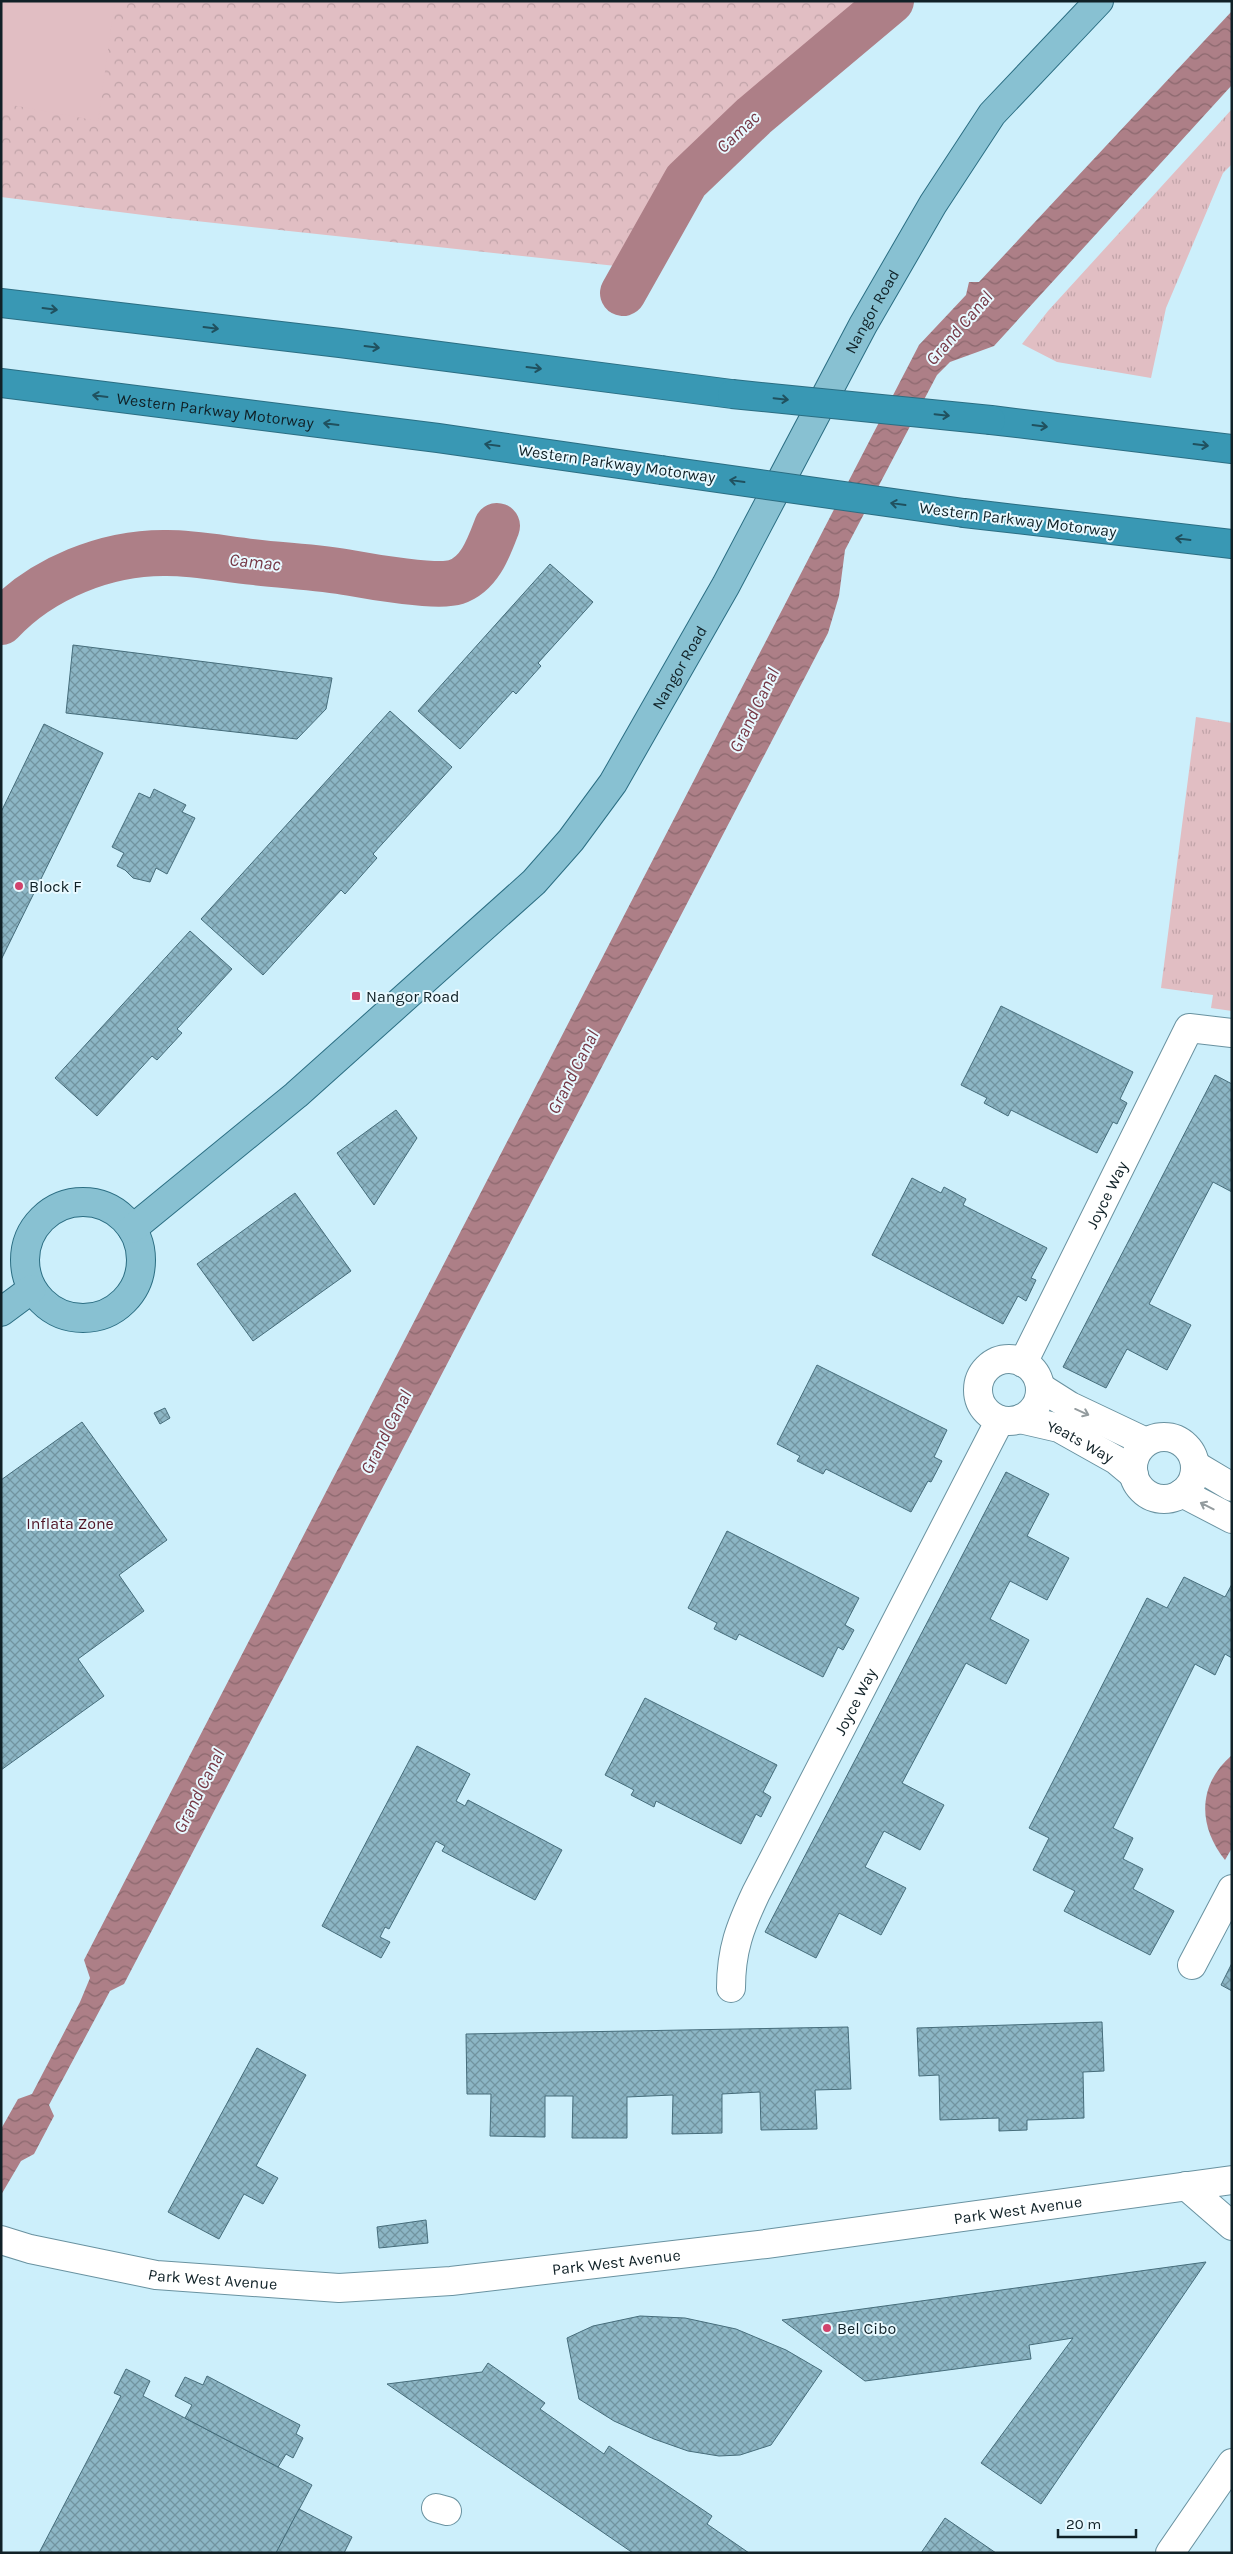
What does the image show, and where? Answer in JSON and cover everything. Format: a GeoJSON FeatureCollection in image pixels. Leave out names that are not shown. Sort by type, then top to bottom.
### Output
{"type":"FeatureCollection","features":[{"type":"Feature","properties":{"kind":"highway"},"geometry":{"type":"LineString","coordinates":[[1,303],[340,343],[732,394],[991,420],[1232,449]]}},
{"type":"Feature","properties":{"kind":"highway","name":"Western Parkway Motorway"},"geometry":{"type":"LineString","coordinates":[[1,383],[438,438],[964,514],[1232,544]]}},
{"type":"Feature","properties":{"kind":"main road","name":"Nangor Road"},"geometry":{"type":"LineString","coordinates":[[132,1229],[296,1095],[534,882],[571,840],[613,783],[726,584],[863,325],[933,204],[992,114],[1099,1]]}},
{"type":"Feature","properties":{"kind":"main road"},"geometry":{"type":"LineString","coordinates":[[82,1202],[101,1205],[119,1214],[132,1229],[139,1246],[141,1264],[137,1281],[128,1296],[114,1308],[98,1316],[78,1318],[60,1314],[44,1304],[32,1289],[25,1270],[25,1250],[32,1231],[51,1212],[62,1206],[82,1202]]}},
{"type":"Feature","properties":{"kind":"main road"},"geometry":{"type":"LineString","coordinates":[[1,1312],[32,1289]]}},
{"type":"Feature","properties":{"kind":"street","name":"Joyce Way"},"geometry":{"type":"LineString","coordinates":[[1023,1363],[1189,1028],[1232,1033]]}},
{"type":"Feature","properties":{"kind":"street"},"geometry":{"type":"LineString","coordinates":[[1008,1360],[1023,1363],[1037,1377],[1040,1387],[1035,1407],[1010,1419],[983,1408],[979,1393],[980,1378],[994,1363],[1008,1360]]}},
{"type":"Feature","properties":{"kind":"street","name":"Yeats Way"},"geometry":{"type":"LineString","coordinates":[[1040,1387],[1070,1406],[1146,1442]]}},
{"type":"Feature","properties":{"kind":"street","name":"Joyce Way"},"geometry":{"type":"LineString","coordinates":[[731,1988],[733,1950],[745,1918],[1010,1419]]}},
{"type":"Feature","properties":{"kind":"street","name":"Yeats Way"},"geometry":{"type":"LineString","coordinates":[[1010,1419],[1059,1428],[1116,1460],[1134,1475]]}},
{"type":"Feature","properties":{"kind":"street"},"geometry":{"type":"LineString","coordinates":[[1162,1437],[1178,1440],[1192,1455],[1195,1465],[1192,1481],[1182,1493],[1173,1497],[1154,1497],[1145,1492],[1134,1475],[1135,1457],[1146,1442],[1162,1437]]}},
{"type":"Feature","properties":{"kind":"street"},"geometry":{"type":"LineString","coordinates":[[1195,1465],[1232,1487]]}},
{"type":"Feature","properties":{"kind":"street"},"geometry":{"type":"LineString","coordinates":[[1182,1493],[1232,1519]]}},
{"type":"Feature","properties":{"kind":"street"},"geometry":{"type":"LineString","coordinates":[[1192,1965],[1232,1889]]}},
{"type":"Feature","properties":{"kind":"street","name":"Park West Avenue"},"geometry":{"type":"LineString","coordinates":[[1,2240],[30,2249],[156,2276],[281,2285],[348,2287],[451,2281],[806,2239],[1232,2180]]}},
{"type":"Feature","properties":{"kind":"street"},"geometry":{"type":"LineString","coordinates":[[1186,2186],[1232,2226]]}},
{"type":"Feature","properties":{"kind":"street"},"geometry":{"type":"LineString","coordinates":[[1170,2553],[1232,2462]]}},
{"type":"Feature","properties":{"kind":"green space"},"geometry":{"type":"Polygon","coordinates":[[[1,1],[879,1],[703,153],[680,177],[619,283],[616,266],[159,217],[1,197],[1,1]]]}},
{"type":"Feature","properties":{"kind":"green space"},"geometry":{"type":"Polygon","coordinates":[[[1,1],[115,1],[98,121],[1,103],[1,1]]]}},
{"type":"Feature","properties":{"kind":"green space"},"geometry":{"type":"Polygon","coordinates":[[[1232,109],[1232,164],[1223,173],[1166,308],[1151,378],[1057,362],[1022,344],[1048,311],[1232,109]]]}},
{"type":"Feature","properties":{"kind":"green space"},"geometry":{"type":"Polygon","coordinates":[[[1196,717],[1232,723],[1232,1011],[1211,1008],[1213,995],[1161,988],[1196,717]]]}},
{"type":"Feature","properties":{"kind":"water","name":"Grand Canal"},"geometry":{"type":"Polygon","coordinates":[[[1232,11],[1232,85],[994,346],[950,362],[937,375],[845,550],[839,596],[828,633],[124,1984],[110,1991],[49,2105],[54,2116],[34,2154],[21,2161],[1,2195],[1,2129],[18,2099],[32,2094],[80,2002],[90,1978],[84,1960],[919,345],[966,295],[969,282],[979,282],[1232,11]]]}},
{"type":"Feature","properties":{"kind":"water"},"geometry":{"type":"Polygon","coordinates":[[[1232,1755],[1232,1848],[1225,1860],[1216,1847],[1210,1833],[1206,1820],[1205,1806],[1207,1792],[1212,1779],[1232,1755]]]}},
{"type":"Feature","properties":{"kind":"building"},"geometry":{"type":"Polygon","coordinates":[[[550,564],[593,602],[538,663],[541,666],[516,694],[513,691],[460,749],[418,711],[550,564]]]}},
{"type":"Feature","properties":{"kind":"building"},"geometry":{"type":"Polygon","coordinates":[[[73,645],[332,678],[326,709],[297,739],[66,713],[73,645]]]}},
{"type":"Feature","properties":{"kind":"building"},"geometry":{"type":"Polygon","coordinates":[[[390,711],[452,767],[373,854],[377,858],[345,894],[341,890],[263,975],[201,919],[390,711]]]}},
{"type":"Feature","properties":{"kind":"building","name":"Block F"},"geometry":{"type":"Polygon","coordinates":[[[44,724],[103,753],[1,960],[1,812],[44,724]]]}},
{"type":"Feature","properties":{"kind":"building"},"geometry":{"type":"Polygon","coordinates":[[[154,789],[186,805],[182,812],[195,818],[167,874],[156,868],[150,882],[133,878],[125,870],[117,866],[124,853],[112,847],[139,793],[150,798],[154,789]]]}},
{"type":"Feature","properties":{"kind":"building"},"geometry":{"type":"Polygon","coordinates":[[[190,931],[232,969],[177,1029],[182,1033],[157,1060],[152,1056],[97,1116],[55,1078],[190,931]]]}},
{"type":"Feature","properties":{"kind":"building"},"geometry":{"type":"Polygon","coordinates":[[[1001,1006],[1133,1072],[1120,1099],[1127,1103],[1117,1124],[1113,1122],[1097,1153],[1011,1110],[1008,1116],[984,1103],[987,1098],[961,1085],[1001,1006]]]}},
{"type":"Feature","properties":{"kind":"building"},"geometry":{"type":"Polygon","coordinates":[[[1215,1075],[1232,1084],[1232,1192],[1213,1182],[1149,1304],[1191,1325],[1167,1370],[1127,1349],[1106,1388],[1063,1367],[1215,1075]]]}},
{"type":"Feature","properties":{"kind":"building"},"geometry":{"type":"Polygon","coordinates":[[[396,1110],[417,1138],[374,1205],[337,1153],[396,1110]]]}},
{"type":"Feature","properties":{"kind":"building"},"geometry":{"type":"Polygon","coordinates":[[[912,1178],[941,1193],[944,1187],[966,1199],[963,1205],[1047,1248],[1031,1278],[1036,1280],[1026,1301],[1018,1296],[1003,1324],[872,1255],[912,1178]]]}},
{"type":"Feature","properties":{"kind":"building"},"geometry":{"type":"Polygon","coordinates":[[[295,1193],[351,1271],[253,1341],[197,1264],[295,1193]]]}},
{"type":"Feature","properties":{"kind":"building"},"geometry":{"type":"Polygon","coordinates":[[[817,1365],[947,1430],[934,1457],[942,1461],[931,1482],[928,1481],[911,1512],[826,1469],[823,1474],[797,1461],[800,1456],[777,1444],[817,1365]]]}},
{"type":"Feature","properties":{"kind":"building"},"geometry":{"type":"Polygon","coordinates":[[[165,1408],[170,1418],[160,1424],[154,1413],[165,1408]]]}},
{"type":"Feature","properties":{"kind":"building"},"geometry":{"type":"Polygon","coordinates":[[[82,1422],[167,1540],[119,1575],[144,1611],[78,1659],[104,1696],[1,1770],[1,1480],[82,1422]]]}},
{"type":"Feature","properties":{"kind":"building"},"geometry":{"type":"Polygon","coordinates":[[[1006,1472],[1049,1494],[1027,1536],[1069,1558],[1047,1600],[1010,1581],[990,1619],[1029,1640],[1006,1684],[966,1663],[902,1783],[944,1805],[920,1850],[884,1831],[865,1867],[906,1888],[881,1935],[839,1913],[816,1958],[765,1932],[1006,1472]]]}},
{"type":"Feature","properties":{"kind":"building"},"geometry":{"type":"Polygon","coordinates":[[[727,1531],[859,1598],[845,1625],[854,1630],[843,1650],[838,1647],[823,1677],[739,1634],[736,1640],[714,1629],[717,1623],[688,1608],[727,1531]]]}},
{"type":"Feature","properties":{"kind":"building"},"geometry":{"type":"Polygon","coordinates":[[[1184,1577],[1225,1597],[1232,1584],[1232,1658],[1225,1654],[1215,1675],[1195,1664],[1113,1828],[1133,1838],[1123,1859],[1143,1869],[1133,1889],[1174,1911],[1150,1955],[1064,1911],[1075,1891],[1033,1870],[1049,1838],[1029,1828],[1147,1598],[1167,1608],[1184,1577]]]}},
{"type":"Feature","properties":{"kind":"building"},"geometry":{"type":"Polygon","coordinates":[[[645,1698],[777,1765],[763,1792],[771,1797],[761,1817],[756,1814],[741,1844],[656,1801],[654,1807],[631,1795],[634,1790],[605,1775],[645,1698]]]}},
{"type":"Feature","properties":{"kind":"building"},"geometry":{"type":"Polygon","coordinates":[[[417,1746],[470,1774],[456,1801],[465,1806],[468,1800],[562,1850],[535,1900],[442,1851],[445,1846],[436,1841],[389,1929],[385,1927],[380,1937],[390,1942],[381,1958],[322,1926],[417,1746]]]}},
{"type":"Feature","properties":{"kind":"building"},"geometry":{"type":"Polygon","coordinates":[[[1232,1963],[1232,1991],[1221,1985],[1232,1963]]]}},
{"type":"Feature","properties":{"kind":"building"},"geometry":{"type":"Polygon","coordinates":[[[1102,2022],[1104,2071],[1083,2072],[1084,2118],[1027,2120],[1027,2130],[999,2131],[999,2118],[940,2120],[939,2075],[919,2076],[917,2028],[1102,2022]]]}},
{"type":"Feature","properties":{"kind":"building"},"geometry":{"type":"Polygon","coordinates":[[[848,2027],[851,2089],[815,2090],[817,2129],[761,2130],[760,2092],[722,2094],[722,2133],[672,2134],[673,2095],[627,2097],[627,2138],[572,2138],[573,2096],[545,2096],[545,2137],[490,2136],[491,2094],[467,2094],[466,2034],[848,2027]]]}},
{"type":"Feature","properties":{"kind":"building"},"geometry":{"type":"Polygon","coordinates":[[[257,2048],[306,2075],[256,2166],[278,2178],[263,2204],[244,2194],[219,2239],[168,2212],[257,2048]]]}},
{"type":"Feature","properties":{"kind":"building"},"geometry":{"type":"Polygon","coordinates":[[[426,2220],[428,2243],[379,2248],[377,2227],[426,2220]]]}},
{"type":"Feature","properties":{"kind":"building"},"geometry":{"type":"Polygon","coordinates":[[[1206,2262],[1041,2504],[981,2463],[1073,2338],[1029,2345],[1031,2359],[865,2381],[782,2320],[1206,2262]]]}},
{"type":"Feature","properties":{"kind":"building"},"geometry":{"type":"Polygon","coordinates":[[[640,2316],[685,2318],[736,2329],[786,2350],[822,2371],[771,2445],[740,2455],[719,2456],[688,2451],[654,2439],[614,2421],[579,2399],[567,2338],[593,2326],[640,2316]]]}},
{"type":"Feature","properties":{"kind":"building"},"geometry":{"type":"Polygon","coordinates":[[[488,2363],[545,2403],[540,2409],[604,2454],[609,2446],[712,2516],[707,2524],[749,2553],[633,2553],[387,2384],[482,2372],[488,2363]]]}},
{"type":"Feature","properties":{"kind":"building"},"geometry":{"type":"Polygon","coordinates":[[[126,2369],[150,2381],[143,2396],[312,2485],[276,2553],[39,2553],[121,2396],[114,2393],[126,2369]]]}},
{"type":"Feature","properties":{"kind":"building"},"geometry":{"type":"Polygon","coordinates":[[[207,2376],[300,2425],[296,2434],[303,2438],[293,2458],[286,2454],[278,2467],[185,2418],[192,2405],[175,2396],[185,2377],[203,2385],[207,2376]]]}},
{"type":"Feature","properties":{"kind":"building"},"geometry":{"type":"Polygon","coordinates":[[[299,2509],[352,2537],[344,2553],[276,2553],[299,2509]]]}},
{"type":"Feature","properties":{"kind":"building"},"geometry":{"type":"Polygon","coordinates":[[[945,2518],[996,2553],[921,2553],[945,2518]]]}},
{"type":"Feature","properties":{"kind":"waterway","name":"Camac"},"geometry":{"type":"LineString","coordinates":[[623,293],[686,181],[754,116],[891,1]]}},
{"type":"Feature","properties":{"kind":"waterway","name":"Camac"},"geometry":{"type":"LineString","coordinates":[[1,622],[17,606],[36,593],[77,571],[122,557],[144,554],[178,553],[200,555],[327,569],[420,583],[447,584],[456,582],[471,573],[487,551],[497,526]]}},
{"type":"Feature","properties":{"kind":"place","name":"Block F"},"geometry":{"type":"Point","coordinates":[19,886]}},
{"type":"Feature","properties":{"kind":"place","name":"Nangor Road"},"geometry":{"type":"Point","coordinates":[356,996]}},
{"type":"Feature","properties":{"kind":"place","name":"Bel Cibo"},"geometry":{"type":"Point","coordinates":[827,2328]}},
{"type":"Feature","properties":{"kind":"park label","name":"Inflata Zone"},"geometry":{"type":"Point","coordinates":[70,1523]}}]}
